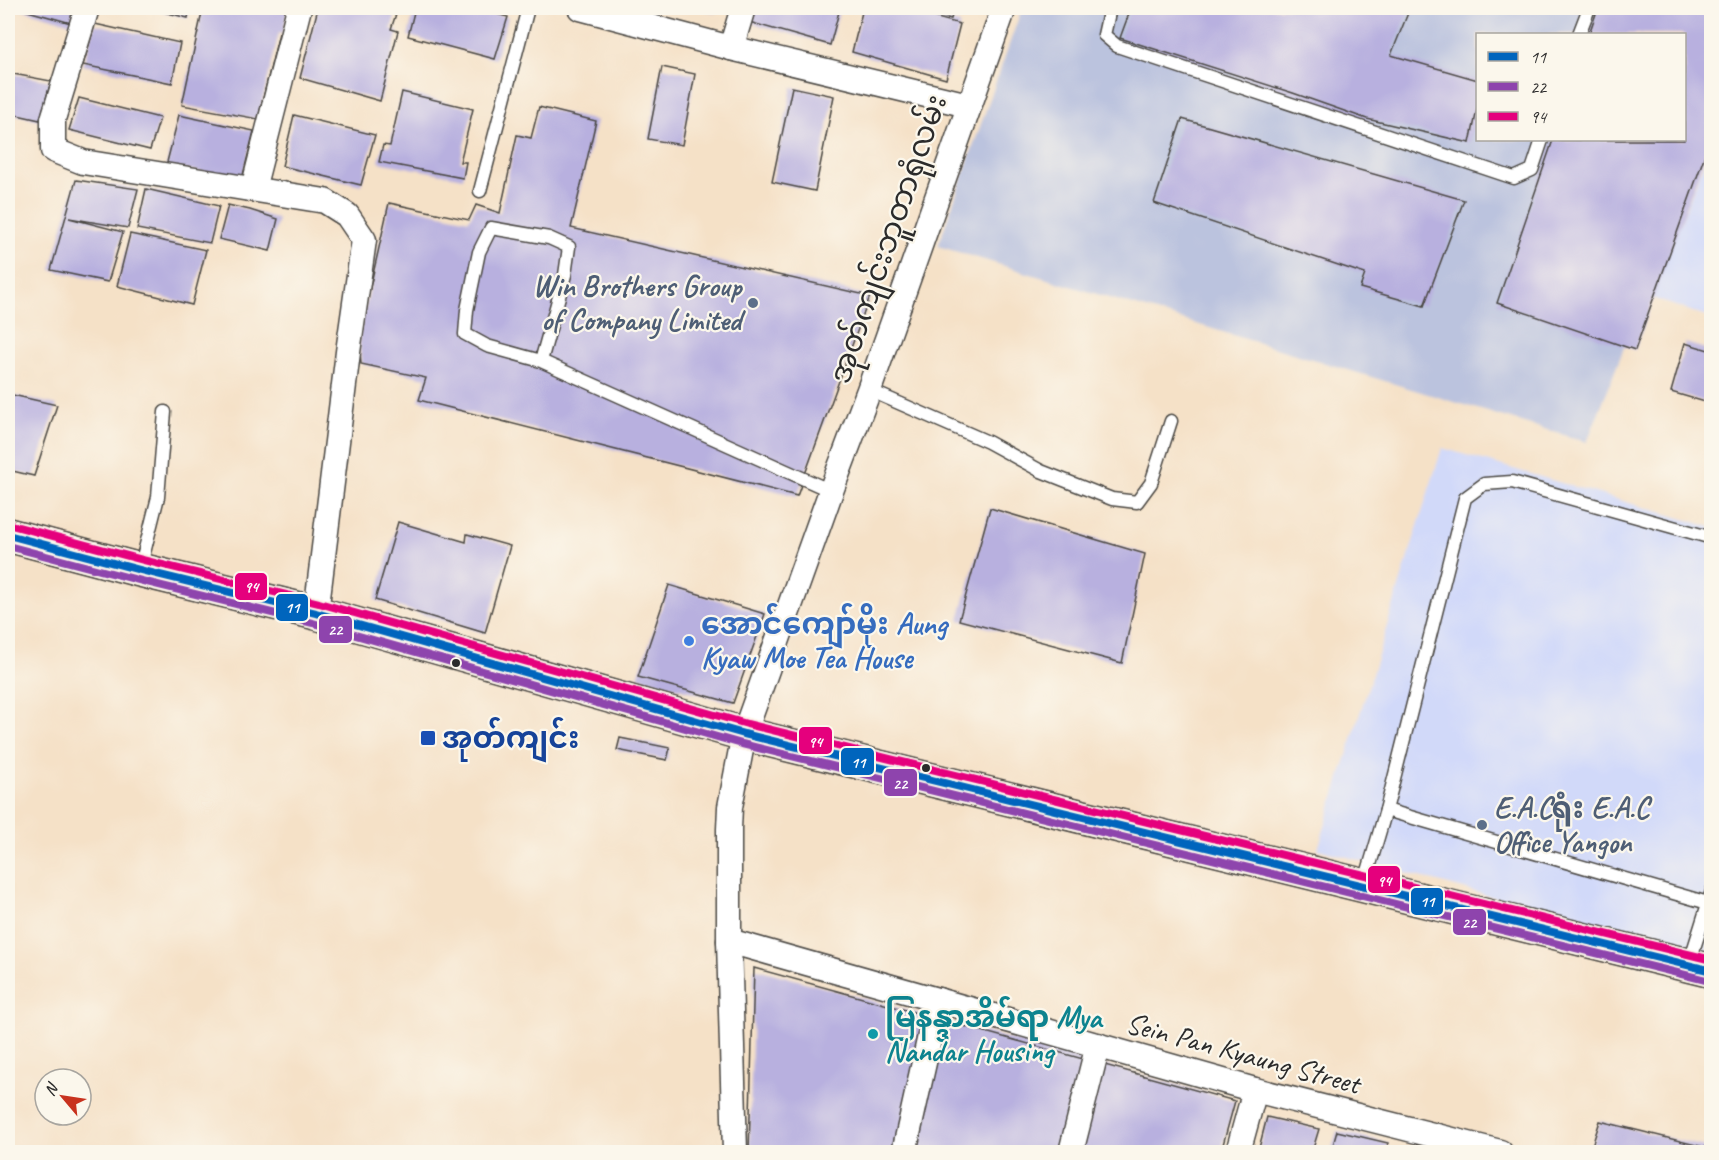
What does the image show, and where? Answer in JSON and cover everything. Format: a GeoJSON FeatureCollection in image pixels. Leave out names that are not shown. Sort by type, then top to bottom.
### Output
{"type":"FeatureCollection","features":[{"type":"Feature","properties":{"kind":"main road"},"geometry":{"type":"LineString","coordinates":[[8,536],[316,613],[744,734],[1700,969]]}},
{"type":"Feature","properties":{"kind":"street"},"geometry":{"type":"LineString","coordinates":[[87,8],[53,119],[53,150],[83,162],[325,201],[347,215],[364,240],[316,613]]}},
{"type":"Feature","properties":{"kind":"street"},"geometry":{"type":"LineString","coordinates":[[253,189],[299,8]]}},
{"type":"Feature","properties":{"kind":"street"},"geometry":{"type":"LineString","coordinates":[[580,8],[731,48],[968,105]]}},
{"type":"Feature","properties":{"kind":"street"},"geometry":{"type":"LineString","coordinates":[[731,48],[743,8]]}},
{"type":"Feature","properties":{"kind":"street","name":"အုတ်ကျင်းဘူတာရုံလမ်း"},"geometry":{"type":"LineString","coordinates":[[735,1152],[729,940],[730,807],[744,734],[1004,8]]}},
{"type":"Feature","properties":{"kind":"street","name":"Sein Pan Kyaung Street"},"geometry":{"type":"LineString","coordinates":[[729,940],[1255,1090],[1410,1142],[1500,1152]]}},
{"type":"Feature","properties":{"kind":"street"},"geometry":{"type":"LineString","coordinates":[[904,1152],[938,1000]]}},
{"type":"Feature","properties":{"kind":"street"},"geometry":{"type":"LineString","coordinates":[[1071,1152],[1098,1046]]}},
{"type":"Feature","properties":{"kind":"street"},"geometry":{"type":"LineString","coordinates":[[1238,1152],[1255,1090]]}},
{"type":"Feature","properties":{"kind":"lane"},"geometry":{"type":"LineString","coordinates":[[480,191],[528,8]]}},
{"type":"Feature","properties":{"kind":"lane"},"geometry":{"type":"LineString","coordinates":[[1110,8],[1104,34],[1117,46],[1514,178],[1532,170],[1542,141]]}},
{"type":"Feature","properties":{"kind":"lane"},"geometry":{"type":"LineString","coordinates":[[1579,33],[1588,8]]}},
{"type":"Feature","properties":{"kind":"lane"},"geometry":{"type":"LineString","coordinates":[[541,361],[565,275],[569,247],[549,238],[490,228],[479,252],[467,310],[465,334],[487,346],[541,361],[831,491]]}},
{"type":"Feature","properties":{"kind":"lane"},"geometry":{"type":"LineString","coordinates":[[869,390],[988,442],[1041,471],[1112,499],[1137,502],[1151,483],[1171,422]]}},
{"type":"Feature","properties":{"kind":"lane"},"geometry":{"type":"LineString","coordinates":[[140,570],[158,497],[165,412]]}},
{"type":"Feature","properties":{"kind":"lane"},"geometry":{"type":"LineString","coordinates":[[1363,886],[1386,810],[1465,498],[1484,484],[1512,482],[1712,538]]}},
{"type":"Feature","properties":{"kind":"lane"},"geometry":{"type":"LineString","coordinates":[[1386,810],[1710,897],[1700,969]]}},
{"type":"Feature","properties":{"kind":"shaded area"},"geometry":{"type":"Polygon","coordinates":[[[1022,8],[1711,8],[1711,126],[1587,442],[938,246],[1022,8]]]}},
{"type":"Feature","properties":{"kind":"shaded area"},"geometry":{"type":"Polygon","coordinates":[[[1711,144],[1711,318],[1652,298],[1711,144]]]}},
{"type":"Feature","properties":{"kind":"shaded area"},"geometry":{"type":"Polygon","coordinates":[[[1442,448],[1711,527],[1711,957],[1318,849],[1442,448]]]}},
{"type":"Feature","properties":{"kind":"building"},"geometry":{"type":"Polygon","coordinates":[[[17,8],[75,8],[71,23],[17,8]]]}},
{"type":"Feature","properties":{"kind":"building"},"geometry":{"type":"Polygon","coordinates":[[[148,8],[190,8],[188,18],[148,8]]]}},
{"type":"Feature","properties":{"kind":"building"},"geometry":{"type":"Polygon","coordinates":[[[203,8],[288,8],[283,34],[279,33],[258,119],[182,105],[203,8]]]}},
{"type":"Feature","properties":{"kind":"building"},"geometry":{"type":"Polygon","coordinates":[[[318,8],[398,8],[391,29],[398,31],[380,101],[300,78],[318,8]]]}},
{"type":"Feature","properties":{"kind":"building"},"geometry":{"type":"Polygon","coordinates":[[[415,8],[474,8],[508,17],[495,59],[408,36],[415,8]]]}},
{"type":"Feature","properties":{"kind":"building"},"geometry":{"type":"Polygon","coordinates":[[[697,8],[717,8],[716,13],[697,8]]]}},
{"type":"Feature","properties":{"kind":"building"},"geometry":{"type":"Polygon","coordinates":[[[753,8],[840,8],[830,45],[749,22],[753,8]]]}},
{"type":"Feature","properties":{"kind":"building"},"geometry":{"type":"Polygon","coordinates":[[[863,8],[900,8],[960,24],[946,79],[852,52],[863,8]]]}},
{"type":"Feature","properties":{"kind":"building"},"geometry":{"type":"Polygon","coordinates":[[[912,8],[954,8],[951,19],[912,8]]]}},
{"type":"Feature","properties":{"kind":"building"},"geometry":{"type":"Polygon","coordinates":[[[1131,8],[1410,8],[1391,55],[1476,79],[1476,114],[1470,143],[1367,119],[1120,38],[1131,8]]]}},
{"type":"Feature","properties":{"kind":"building"},"geometry":{"type":"Polygon","coordinates":[[[1598,8],[1712,8],[1712,135],[1635,350],[1497,303],[1553,141],[1686,141],[1686,33],[1589,33],[1598,8]]]}},
{"type":"Feature","properties":{"kind":"building"},"geometry":{"type":"Polygon","coordinates":[[[95,24],[180,43],[172,83],[83,65],[95,24]]]}},
{"type":"Feature","properties":{"kind":"building"},"geometry":{"type":"Polygon","coordinates":[[[662,67],[695,74],[682,145],[648,139],[662,67]]]}},
{"type":"Feature","properties":{"kind":"building"},"geometry":{"type":"Polygon","coordinates":[[[8,73],[51,81],[40,120],[8,113],[8,73]]]}},
{"type":"Feature","properties":{"kind":"building"},"geometry":{"type":"Polygon","coordinates":[[[792,87],[834,96],[815,191],[772,182],[792,87]]]}},
{"type":"Feature","properties":{"kind":"building"},"geometry":{"type":"Polygon","coordinates":[[[402,92],[473,109],[460,162],[466,162],[463,178],[379,162],[383,145],[390,146],[402,92]]]}},
{"type":"Feature","properties":{"kind":"building"},"geometry":{"type":"Polygon","coordinates":[[[79,98],[160,118],[150,150],[69,130],[79,98]]]}},
{"type":"Feature","properties":{"kind":"building"},"geometry":{"type":"Polygon","coordinates":[[[539,107],[596,121],[571,228],[870,296],[797,496],[419,400],[426,378],[361,364],[359,337],[389,203],[469,220],[476,205],[500,213],[517,135],[531,138],[539,107]]]}},
{"type":"Feature","properties":{"kind":"building"},"geometry":{"type":"Polygon","coordinates":[[[179,115],[254,131],[242,179],[166,166],[179,115]]]}},
{"type":"Feature","properties":{"kind":"building"},"geometry":{"type":"Polygon","coordinates":[[[294,115],[375,135],[361,185],[282,166],[294,115]]]}},
{"type":"Feature","properties":{"kind":"building"},"geometry":{"type":"Polygon","coordinates":[[[1182,119],[1464,200],[1424,306],[1360,288],[1365,274],[1154,203],[1182,119]]]}},
{"type":"Feature","properties":{"kind":"building"},"geometry":{"type":"Polygon","coordinates":[[[76,180],[138,189],[128,228],[69,218],[123,232],[108,282],[51,270],[76,180]]]}},
{"type":"Feature","properties":{"kind":"building"},"geometry":{"type":"Polygon","coordinates":[[[146,189],[219,206],[210,243],[137,229],[146,189]]]}},
{"type":"Feature","properties":{"kind":"building"},"geometry":{"type":"Polygon","coordinates":[[[228,205],[278,219],[270,251],[219,239],[228,205]]]}},
{"type":"Feature","properties":{"kind":"building"},"geometry":{"type":"Polygon","coordinates":[[[130,234],[206,250],[192,305],[117,286],[130,234]]]}},
{"type":"Feature","properties":{"kind":"building"},"geometry":{"type":"Polygon","coordinates":[[[1685,343],[1712,351],[1712,404],[1671,392],[1685,343]]]}},
{"type":"Feature","properties":{"kind":"building"},"geometry":{"type":"Polygon","coordinates":[[[8,394],[57,405],[34,476],[8,470],[8,394]]]}},
{"type":"Feature","properties":{"kind":"building"},"geometry":{"type":"Polygon","coordinates":[[[990,508],[1145,554],[1122,663],[959,620],[990,508]]]}},
{"type":"Feature","properties":{"kind":"building"},"geometry":{"type":"Polygon","coordinates":[[[398,522],[466,542],[467,534],[510,546],[485,633],[375,600],[398,522]]]}},
{"type":"Feature","properties":{"kind":"building"},"geometry":{"type":"Polygon","coordinates":[[[669,585],[765,614],[733,703],[638,677],[669,585]]]}},
{"type":"Feature","properties":{"kind":"building"},"geometry":{"type":"Polygon","coordinates":[[[620,738],[670,748],[667,760],[617,750],[620,738]]]}},
{"type":"Feature","properties":{"kind":"building","name":"မြနန္ဒာအိမ်ရာ Mya Nandar Housing"},"geometry":{"type":"Polygon","coordinates":[[[754,968],[1235,1101],[1221,1152],[749,1152],[754,968]]]}},
{"type":"Feature","properties":{"kind":"building"},"geometry":{"type":"Polygon","coordinates":[[[1267,1117],[1319,1129],[1312,1152],[1258,1152],[1267,1117]]]}},
{"type":"Feature","properties":{"kind":"building"},"geometry":{"type":"Polygon","coordinates":[[[1600,1121],[1712,1149],[1712,1152],[1590,1152],[1600,1121]]]}},
{"type":"Feature","properties":{"kind":"building"},"geometry":{"type":"Polygon","coordinates":[[[1337,1131],[1388,1143],[1386,1152],[1331,1152],[1337,1131]]]}},
{"type":"Feature","properties":{"kind":"transit line","name":"94"},"geometry":{"type":"LineString","coordinates":[[11,525],[319,603],[747,724],[1712,960]]}},
{"type":"Feature","properties":{"kind":"transit line","name":"11"},"geometry":{"type":"LineString","coordinates":[[8,535],[316,613],[744,734],[1712,971]]}},
{"type":"Feature","properties":{"kind":"transit line","name":"22"},"geometry":{"type":"LineString","coordinates":[[8,546],[313,623],[742,744],[1710,981]]}},
{"type":"Feature","properties":{"kind":"place","name":"Win Brothers Group of Company Limited"},"geometry":{"type":"Point","coordinates":[753,303]}},
{"type":"Feature","properties":{"kind":"place","name":"အောင်ကျော်မိုး Aung Kyaw Moe Tea House"},"geometry":{"type":"Point","coordinates":[689,641]}},
{"type":"Feature","properties":{"kind":"place","name":"အုတ်ကျင်း"},"geometry":{"type":"Point","coordinates":[428,738]}},
{"type":"Feature","properties":{"kind":"place","name":"E.A.Cရုံး E.A.C Office Yangon"},"geometry":{"type":"Point","coordinates":[1482,825]}},
{"type":"Feature","properties":{"kind":"place","name":"မြနန္ဒာအိမ်ရာ Mya Nandar Housing"},"geometry":{"type":"Point","coordinates":[873,1034]}}]}
